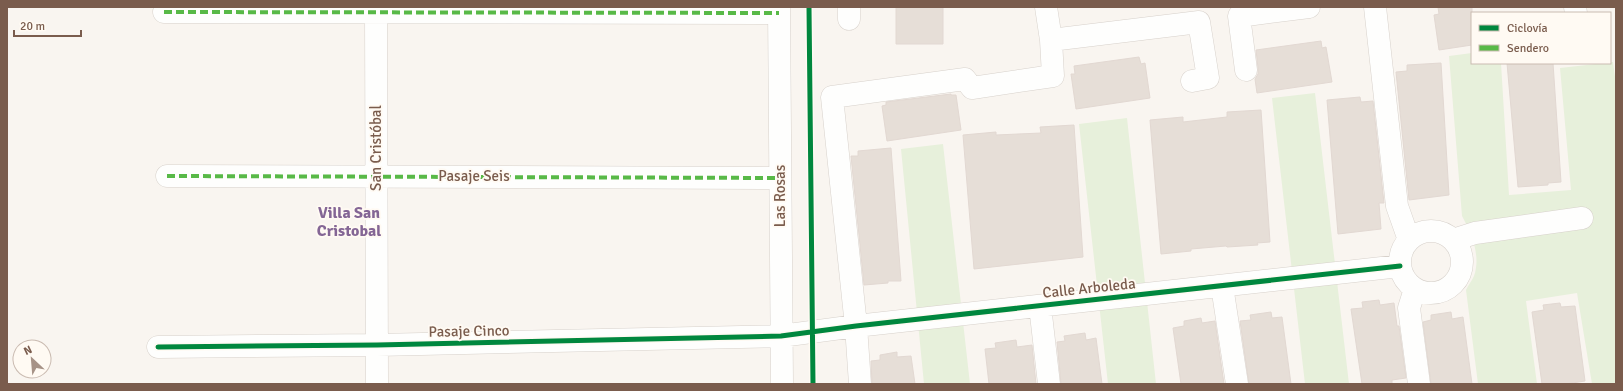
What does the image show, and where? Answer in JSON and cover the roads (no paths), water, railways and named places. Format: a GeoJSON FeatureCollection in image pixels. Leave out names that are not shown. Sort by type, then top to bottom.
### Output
{"type":"FeatureCollection","features":[{"type":"Feature","properties":{"kind":"street"},"geometry":{"type":"LineString","coordinates":[[860,384],[856,326],[832,97],[965,79],[972,88],[1053,76],[1051,40],[1046,7]]}},
{"type":"Feature","properties":{"kind":"street"},"geometry":{"type":"LineString","coordinates":[[1246,70],[1239,16],[1309,7]]}},
{"type":"Feature","properties":{"kind":"street"},"geometry":{"type":"LineString","coordinates":[[1375,7],[1397,206],[1409,240]]}},
{"type":"Feature","properties":{"kind":"street"},"geometry":{"type":"LineString","coordinates":[[164,12],[376,10],[779,10]]}},
{"type":"Feature","properties":{"kind":"street","name":"San Cristóbal"},"geometry":{"type":"LineString","coordinates":[[376,10],[377,384]]}},
{"type":"Feature","properties":{"kind":"street","name":"Las Rosas"},"geometry":{"type":"LineString","coordinates":[[779,10],[782,384]]}},
{"type":"Feature","properties":{"kind":"street"},"geometry":{"type":"LineString","coordinates":[[1051,40],[1199,22],[1208,78],[1192,81]]}},
{"type":"Feature","properties":{"kind":"street","name":"Pasaje Seis"},"geometry":{"type":"LineString","coordinates":[[167,176],[780,178]]}},
{"type":"Feature","properties":{"kind":"street"},"geometry":{"type":"LineString","coordinates":[[1453,240],[1475,234],[1582,218]]}},
{"type":"Feature","properties":{"kind":"street"},"geometry":{"type":"LineString","coordinates":[[1428,231],[1444,234],[1453,240],[1460,251],[1462,262],[1461,271],[1456,280],[1448,288],[1436,293],[1426,292],[1416,289],[1404,277],[1400,266],[1400,259],[1403,249],[1409,240],[1418,234],[1428,231]]}},
{"type":"Feature","properties":{"kind":"street","name":"Calle Arboleda"},"geometry":{"type":"LineString","coordinates":[[781,336],[856,326],[1400,266]]}},
{"type":"Feature","properties":{"kind":"street"},"geometry":{"type":"LineString","coordinates":[[1222,286],[1237,384]]}},
{"type":"Feature","properties":{"kind":"street"},"geometry":{"type":"LineString","coordinates":[[1416,289],[1409,308],[1419,384]]}},
{"type":"Feature","properties":{"kind":"street"},"geometry":{"type":"LineString","coordinates":[[1040,306],[1049,384]]}},
{"type":"Feature","properties":{"kind":"street","name":"Pasaje Cinco"},"geometry":{"type":"LineString","coordinates":[[158,347],[377,345],[781,336]]}},
{"type":"Feature","properties":{"kind":"district","name":"Villa San Cristobal"},"geometry":{"type":"Point","coordinates":[349,222]}}]}
